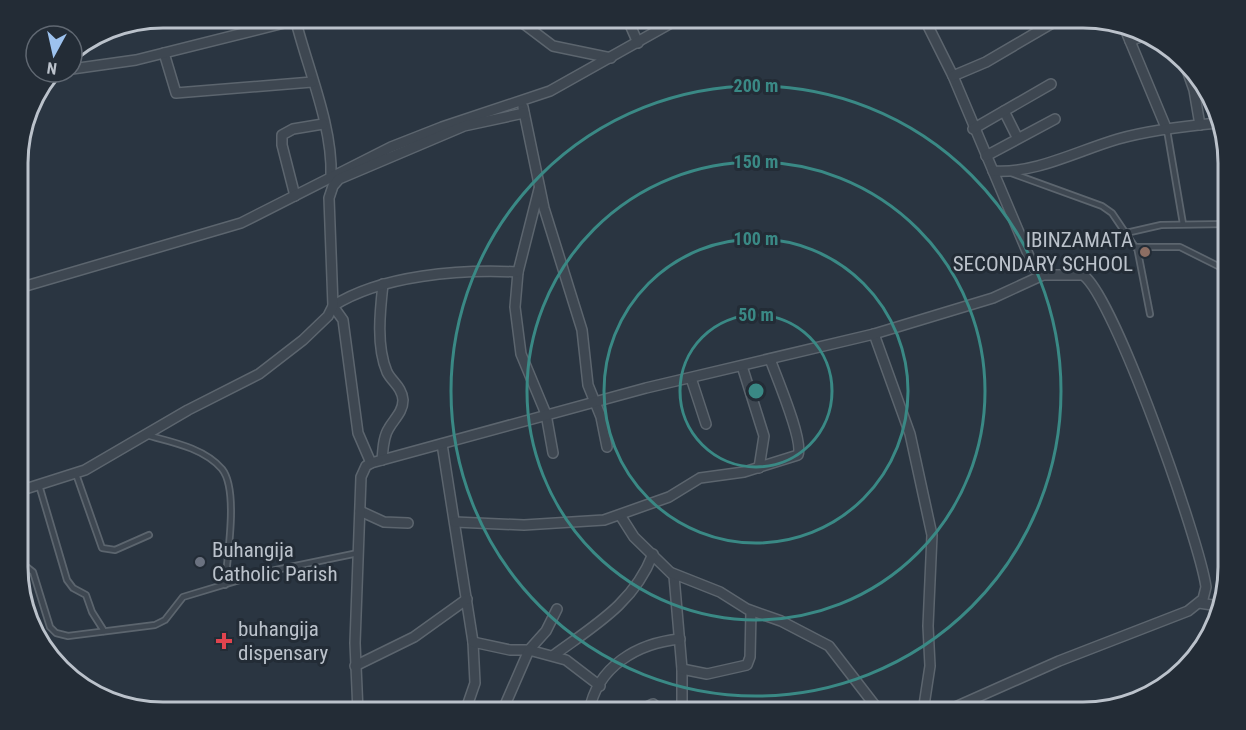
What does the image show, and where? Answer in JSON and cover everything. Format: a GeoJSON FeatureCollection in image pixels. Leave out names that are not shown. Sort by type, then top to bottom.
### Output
{"type":"FeatureCollection","features":[{"type":"Feature","properties":{"kind":"street"},"geometry":{"type":"LineString","coordinates":[[84,67],[164,53],[260,28]]}},
{"type":"Feature","properties":{"kind":"street"},"geometry":{"type":"LineString","coordinates":[[297,28],[323,124],[331,161],[331,176]]}},
{"type":"Feature","properties":{"kind":"street"},"geometry":{"type":"LineString","coordinates":[[529,28],[553,46],[611,58]]}},
{"type":"Feature","properties":{"kind":"street"},"geometry":{"type":"LineString","coordinates":[[631,28],[638,43]]}},
{"type":"Feature","properties":{"kind":"street"},"geometry":{"type":"LineString","coordinates":[[28,285],[241,223],[331,176],[442,127],[550,91],[663,28]]}},
{"type":"Feature","properties":{"kind":"street"},"geometry":{"type":"LineString","coordinates":[[929,28],[953,76],[1034,268],[1043,275]]}},
{"type":"Feature","properties":{"kind":"street"},"geometry":{"type":"LineString","coordinates":[[953,76],[986,62],[1043,28]]}},
{"type":"Feature","properties":{"kind":"street"},"geometry":{"type":"LineString","coordinates":[[1128,37],[1167,130]]}},
{"type":"Feature","properties":{"kind":"street"},"geometry":{"type":"LineString","coordinates":[[1130,41],[1135,39]]}},
{"type":"Feature","properties":{"kind":"street"},"geometry":{"type":"LineString","coordinates":[[164,53],[176,93],[312,82]]}},
{"type":"Feature","properties":{"kind":"street"},"geometry":{"type":"LineString","coordinates":[[974,129],[1051,84]]}},
{"type":"Feature","properties":{"kind":"street"},"geometry":{"type":"LineString","coordinates":[[1192,84],[1200,125]]}},
{"type":"Feature","properties":{"kind":"street"},"geometry":{"type":"LineString","coordinates":[[522,102],[539,185],[571,301],[582,330],[588,385],[596,401],[607,447]]}},
{"type":"Feature","properties":{"kind":"street"},"geometry":{"type":"LineString","coordinates":[[1004,111],[1017,137]]}},
{"type":"Feature","properties":{"kind":"street"},"geometry":{"type":"LineString","coordinates":[[371,463],[358,433],[344,327],[333,306],[328,215],[330,194],[337,181],[464,126],[524,113]]}},
{"type":"Feature","properties":{"kind":"street"},"geometry":{"type":"LineString","coordinates":[[986,156],[1017,137],[1055,119]]}},
{"type":"Feature","properties":{"kind":"street"},"geometry":{"type":"LineString","coordinates":[[295,196],[282,146],[282,135],[293,129],[323,124]]}},
{"type":"Feature","properties":{"kind":"street"},"geometry":{"type":"LineString","coordinates":[[993,171],[1009,172],[1118,139],[1211,124]]}},
{"type":"Feature","properties":{"kind":"street"},"geometry":{"type":"LineString","coordinates":[[539,185],[518,272],[515,299],[521,352],[546,414],[553,453]]}},
{"type":"Feature","properties":{"kind":"street"},"geometry":{"type":"LineString","coordinates":[[28,488],[76,474],[274,364],[323,321],[333,306],[355,293],[383,284],[420,277],[518,272]]}},
{"type":"Feature","properties":{"kind":"street"},"geometry":{"type":"LineString","coordinates":[[357,702],[355,666],[361,477],[366,466],[371,463],[596,401],[874,334],[993,298],[1043,275],[1083,275],[1091,282],[1109,315],[1171,468],[1203,570],[1206,590],[1199,603],[1178,615],[1037,670],[968,701]]}},
{"type":"Feature","properties":{"kind":"street"},"geometry":{"type":"LineString","coordinates":[[382,460],[388,430],[399,413],[403,401],[402,393],[387,372],[385,363],[381,330],[383,284]]}},
{"type":"Feature","properties":{"kind":"street"},"geometry":{"type":"LineString","coordinates":[[874,334],[910,434],[932,536],[928,626],[930,666],[925,701]]}},
{"type":"Feature","properties":{"kind":"street"},"geometry":{"type":"LineString","coordinates":[[455,522],[560,525],[595,522],[669,497],[700,478],[759,468],[800,453],[789,410],[770,359]]}},
{"type":"Feature","properties":{"kind":"street"},"geometry":{"type":"LineString","coordinates":[[742,366],[764,436],[759,468]]}},
{"type":"Feature","properties":{"kind":"street"},"geometry":{"type":"LineString","coordinates":[[691,378],[706,424]]}},
{"type":"Feature","properties":{"kind":"street"},"geometry":{"type":"LineString","coordinates":[[442,444],[473,642],[474,683],[468,702]]}},
{"type":"Feature","properties":{"kind":"street"},"geometry":{"type":"LineString","coordinates":[[360,511],[384,522],[408,523]]}},
{"type":"Feature","properties":{"kind":"street"},"geometry":{"type":"LineString","coordinates":[[620,515],[634,537],[672,573],[720,592],[751,611],[781,621],[829,646],[872,701]]}},
{"type":"Feature","properties":{"kind":"street"},"geometry":{"type":"LineString","coordinates":[[554,655],[627,598],[642,581],[654,554]]}},
{"type":"Feature","properties":{"kind":"street"},"geometry":{"type":"LineString","coordinates":[[672,573],[677,592],[682,701]]}},
{"type":"Feature","properties":{"kind":"street"},"geometry":{"type":"LineString","coordinates":[[355,666],[414,637],[466,599]]}},
{"type":"Feature","properties":{"kind":"street"},"geometry":{"type":"LineString","coordinates":[[1199,603],[1212,605]]}},
{"type":"Feature","properties":{"kind":"street"},"geometry":{"type":"LineString","coordinates":[[507,702],[529,650],[546,632],[557,609]]}},
{"type":"Feature","properties":{"kind":"street"},"geometry":{"type":"LineString","coordinates":[[682,669],[707,674],[747,665],[750,657],[751,611]]}},
{"type":"Feature","properties":{"kind":"street"},"geometry":{"type":"LineString","coordinates":[[592,702],[594,695],[616,663],[641,647],[680,639]]}},
{"type":"Feature","properties":{"kind":"street"},"geometry":{"type":"LineString","coordinates":[[473,642],[510,650],[529,650],[554,655],[566,660],[600,686]]}},
{"type":"Feature","properties":{"kind":"lane"},"geometry":{"type":"LineString","coordinates":[[1167,130],[1183,224]]}},
{"type":"Feature","properties":{"kind":"lane"},"geometry":{"type":"LineString","coordinates":[[1009,172],[1095,202],[1112,213],[1132,245],[1180,247],[1217,266]]}},
{"type":"Feature","properties":{"kind":"lane"},"geometry":{"type":"LineString","coordinates":[[1126,233],[1145,227],[1217,224]]}},
{"type":"Feature","properties":{"kind":"lane"},"geometry":{"type":"LineString","coordinates":[[1137,247],[1150,314]]}},
{"type":"Feature","properties":{"kind":"lane"},"geometry":{"type":"LineString","coordinates":[[146,435],[197,451],[222,469],[227,478],[230,501],[225,585]]}},
{"type":"Feature","properties":{"kind":"lane"},"geometry":{"type":"LineString","coordinates":[[76,474],[102,548],[109,550],[123,547],[149,535]]}},
{"type":"Feature","properties":{"kind":"lane"},"geometry":{"type":"LineString","coordinates":[[39,485],[67,580],[73,588],[86,595],[92,612],[104,632]]}},
{"type":"Feature","properties":{"kind":"lane"},"geometry":{"type":"LineString","coordinates":[[28,568],[33,572],[44,616],[53,632],[71,636],[159,624],[182,598],[293,565],[358,553]]}},
{"type":"Feature","properties":{"kind":"place","name":"IBINZAMATA SECONDARY SCHOOL"},"geometry":{"type":"Point","coordinates":[1145,252]}},
{"type":"Feature","properties":{"kind":"place","name":"Buhangija Catholic Parish"},"geometry":{"type":"Point","coordinates":[200,562]}},
{"type":"Feature","properties":{"kind":"place","name":"buhangija dispensary"},"geometry":{"type":"Point","coordinates":[224,641]}}]}
